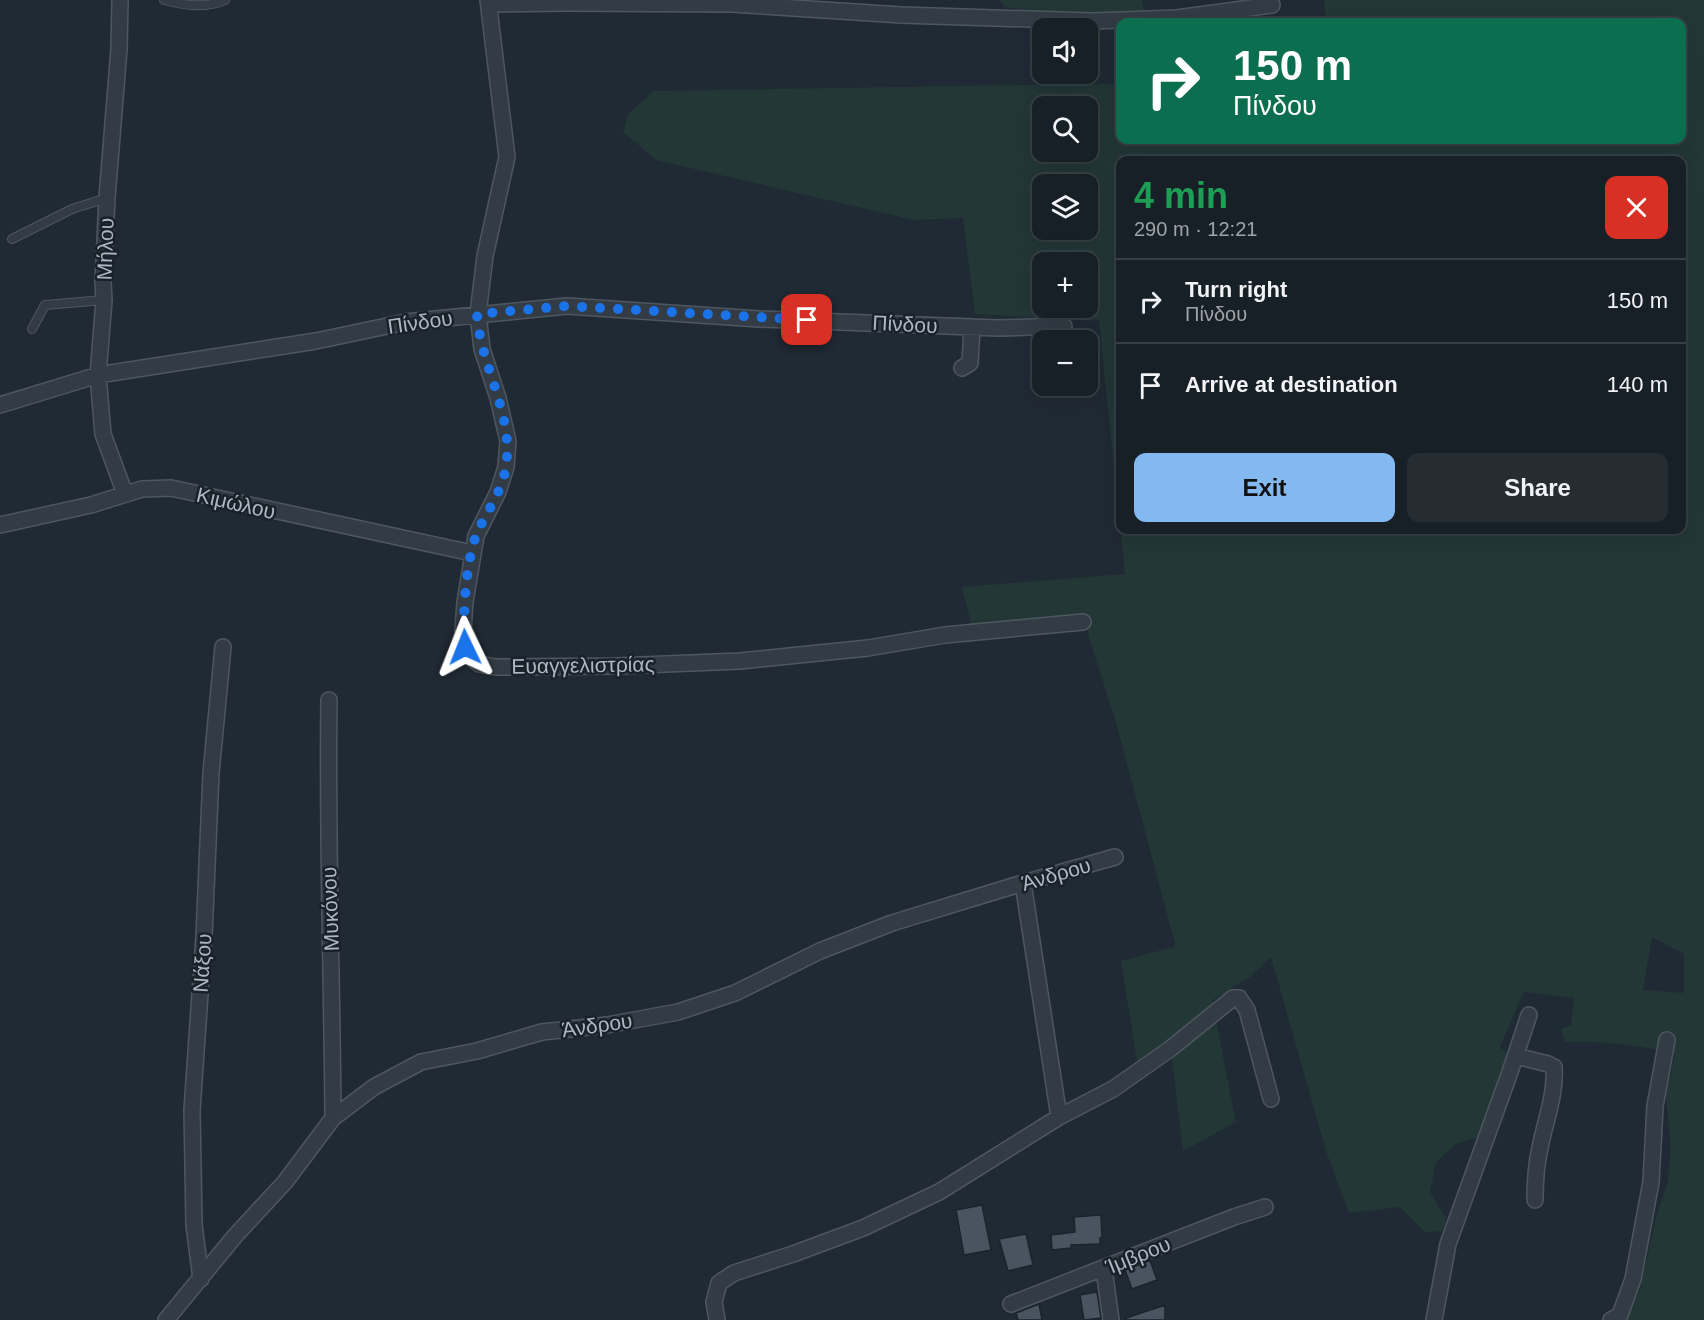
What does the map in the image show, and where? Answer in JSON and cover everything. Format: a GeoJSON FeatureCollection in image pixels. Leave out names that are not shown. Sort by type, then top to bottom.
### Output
{"type":"FeatureCollection","features":[{"type":"Feature","properties":{"kind":"street","name":"Μήλου"},"geometry":{"type":"LineString","coordinates":[[120,0],[98,375],[104,434],[125,494]]}},
{"type":"Feature","properties":{"kind":"street"},"geometry":{"type":"LineString","coordinates":[[489,2],[732,4],[901,15],[1116,20]]}},
{"type":"Feature","properties":{"kind":"street","name":"Ευαγγελιστρίας"},"geometry":{"type":"LineString","coordinates":[[489,2],[507,157],[485,256],[477,314],[482,349],[498,398],[507,441],[506,467],[498,492],[476,536],[472,553],[463,630],[465,647],[470,657],[479,664],[496,667],[616,666],[740,661],[868,648],[945,635],[1083,622]]}},
{"type":"Feature","properties":{"kind":"street"},"geometry":{"type":"LineString","coordinates":[[1177,18],[1272,5]]}},
{"type":"Feature","properties":{"kind":"street","name":"Πίνδου"},"geometry":{"type":"LineString","coordinates":[[0,405],[98,375],[273,348],[406,322],[567,306],[759,319],[972,327],[1064,327]]}},
{"type":"Feature","properties":{"kind":"street"},"geometry":{"type":"LineString","coordinates":[[962,368],[970,363],[972,327]]}},
{"type":"Feature","properties":{"kind":"street","name":"Κιμώλου"},"geometry":{"type":"LineString","coordinates":[[0,525],[91,505],[142,489],[171,488],[472,553]]}},
{"type":"Feature","properties":{"kind":"street","name":"Νάξου"},"geometry":{"type":"LineString","coordinates":[[201,1279],[194,1225],[192,1110],[204,936],[211,773],[223,646]]}},
{"type":"Feature","properties":{"kind":"street","name":"Μυκόνου"},"geometry":{"type":"LineString","coordinates":[[329,700],[327,822],[332,978],[333,1118]]}},
{"type":"Feature","properties":{"kind":"street","name":"Άνδρου"},"geometry":{"type":"LineString","coordinates":[[166,1320],[235,1236],[285,1182],[333,1118],[374,1086],[421,1062],[477,1051],[542,1032],[607,1025],[678,1012],[735,993],[820,951],[891,923],[1115,857]]}},
{"type":"Feature","properties":{"kind":"street"},"geometry":{"type":"LineString","coordinates":[[1023,883],[1059,1116]]}},
{"type":"Feature","properties":{"kind":"street"},"geometry":{"type":"LineString","coordinates":[[717,1320],[714,1302],[719,1283],[734,1273],[864,1228],[939,1192],[1059,1116],[1113,1089],[1170,1049],[1233,998],[1239,998],[1247,1010],[1271,1099]]}},
{"type":"Feature","properties":{"kind":"street"},"geometry":{"type":"LineString","coordinates":[[1434,1320],[1448,1244],[1529,1015]]}},
{"type":"Feature","properties":{"kind":"street"},"geometry":{"type":"LineString","coordinates":[[1611,1320],[1620,1315],[1633,1279],[1651,1182],[1655,1106],[1667,1040]]}},
{"type":"Feature","properties":{"kind":"street"},"geometry":{"type":"LineString","coordinates":[[1516,1056],[1554,1067],[1548,1117],[1537,1169],[1535,1200]]}},
{"type":"Feature","properties":{"kind":"street","name":"Ίμβρου"},"geometry":{"type":"LineString","coordinates":[[1011,1304],[1228,1219],[1265,1207]]}},
{"type":"Feature","properties":{"kind":"street"},"geometry":{"type":"LineString","coordinates":[[1104,1269],[1111,1320]]}},
{"type":"Feature","properties":{"kind":"lane"},"geometry":{"type":"LineString","coordinates":[[164,0],[190,6],[225,0]]}},
{"type":"Feature","properties":{"kind":"lane"},"geometry":{"type":"LineString","coordinates":[[12,239],[72,209],[107,198]]}},
{"type":"Feature","properties":{"kind":"lane"},"geometry":{"type":"LineString","coordinates":[[32,329],[45,305],[104,300]]}},
{"type":"Feature","properties":{"kind":"green space"},"geometry":{"type":"Polygon","coordinates":[[[999,0],[1142,0],[1145,14],[1054,13],[1005,7],[999,0]]]}},
{"type":"Feature","properties":{"kind":"green space"},"geometry":{"type":"Polygon","coordinates":[[[1324,0],[1704,0],[1704,1320],[1622,1320],[1631,1311],[1640,1289],[1656,1218],[1668,1181],[1671,1149],[1666,1095],[1675,1054],[1620,1044],[1565,1042],[1561,1029],[1571,1025],[1574,998],[1524,992],[1500,1047],[1509,1055],[1478,1137],[1456,1144],[1436,1162],[1430,1192],[1446,1218],[1443,1231],[1425,1232],[1400,1207],[1349,1213],[1326,1151],[1271,957],[1250,977],[1212,1001],[1236,1122],[1183,1151],[1170,1043],[1138,1067],[1121,961],[1173,947],[1175,944],[1115,719],[1089,638],[1086,619],[972,627],[962,587],[1125,574],[1120,534],[1686,534],[1686,156],[1116,156],[1116,486],[1099,321],[1046,318],[1098,318],[1098,252],[1032,252],[1032,317],[975,314],[963,218],[914,220],[656,160],[623,132],[628,114],[654,91],[1116,84],[1116,144],[1686,144],[1686,18],[1326,18],[1324,0]],[[1652,937],[1643,990],[1684,993],[1684,954],[1652,937]]]}},
{"type":"Feature","properties":{"kind":"building"},"geometry":{"type":"Polygon","coordinates":[[[982,1205],[991,1250],[964,1255],[956,1210],[982,1205]]]}},
{"type":"Feature","properties":{"kind":"building"},"geometry":{"type":"Polygon","coordinates":[[[1101,1215],[1100,1244],[1071,1245],[1071,1248],[1052,1250],[1051,1235],[1075,1232],[1074,1217],[1101,1215]]]}},
{"type":"Feature","properties":{"kind":"building"},"geometry":{"type":"Polygon","coordinates":[[[1026,1234],[1033,1265],[1008,1271],[999,1239],[1026,1234]]]}},
{"type":"Feature","properties":{"kind":"building"},"geometry":{"type":"Polygon","coordinates":[[[1150,1260],[1157,1280],[1132,1289],[1125,1270],[1150,1260]]]}},
{"type":"Feature","properties":{"kind":"building"},"geometry":{"type":"Polygon","coordinates":[[[1097,1292],[1101,1318],[1084,1320],[1080,1295],[1097,1292]]]}},
{"type":"Feature","properties":{"kind":"building"},"geometry":{"type":"Polygon","coordinates":[[[1039,1304],[1042,1320],[1018,1320],[1016,1313],[1039,1304]]]}},
{"type":"Feature","properties":{"kind":"building"},"geometry":{"type":"Polygon","coordinates":[[[1165,1305],[1165,1320],[1126,1320],[1126,1318],[1165,1305]]]}},
{"type":"Feature","properties":{"kind":"route"},"geometry":{"type":"LineString","coordinates":[[465,647],[463,630],[465,602],[472,553],[476,536],[498,492],[506,467],[507,441],[498,398],[478,333],[477,314],[567,306],[807,320]]}}]}
